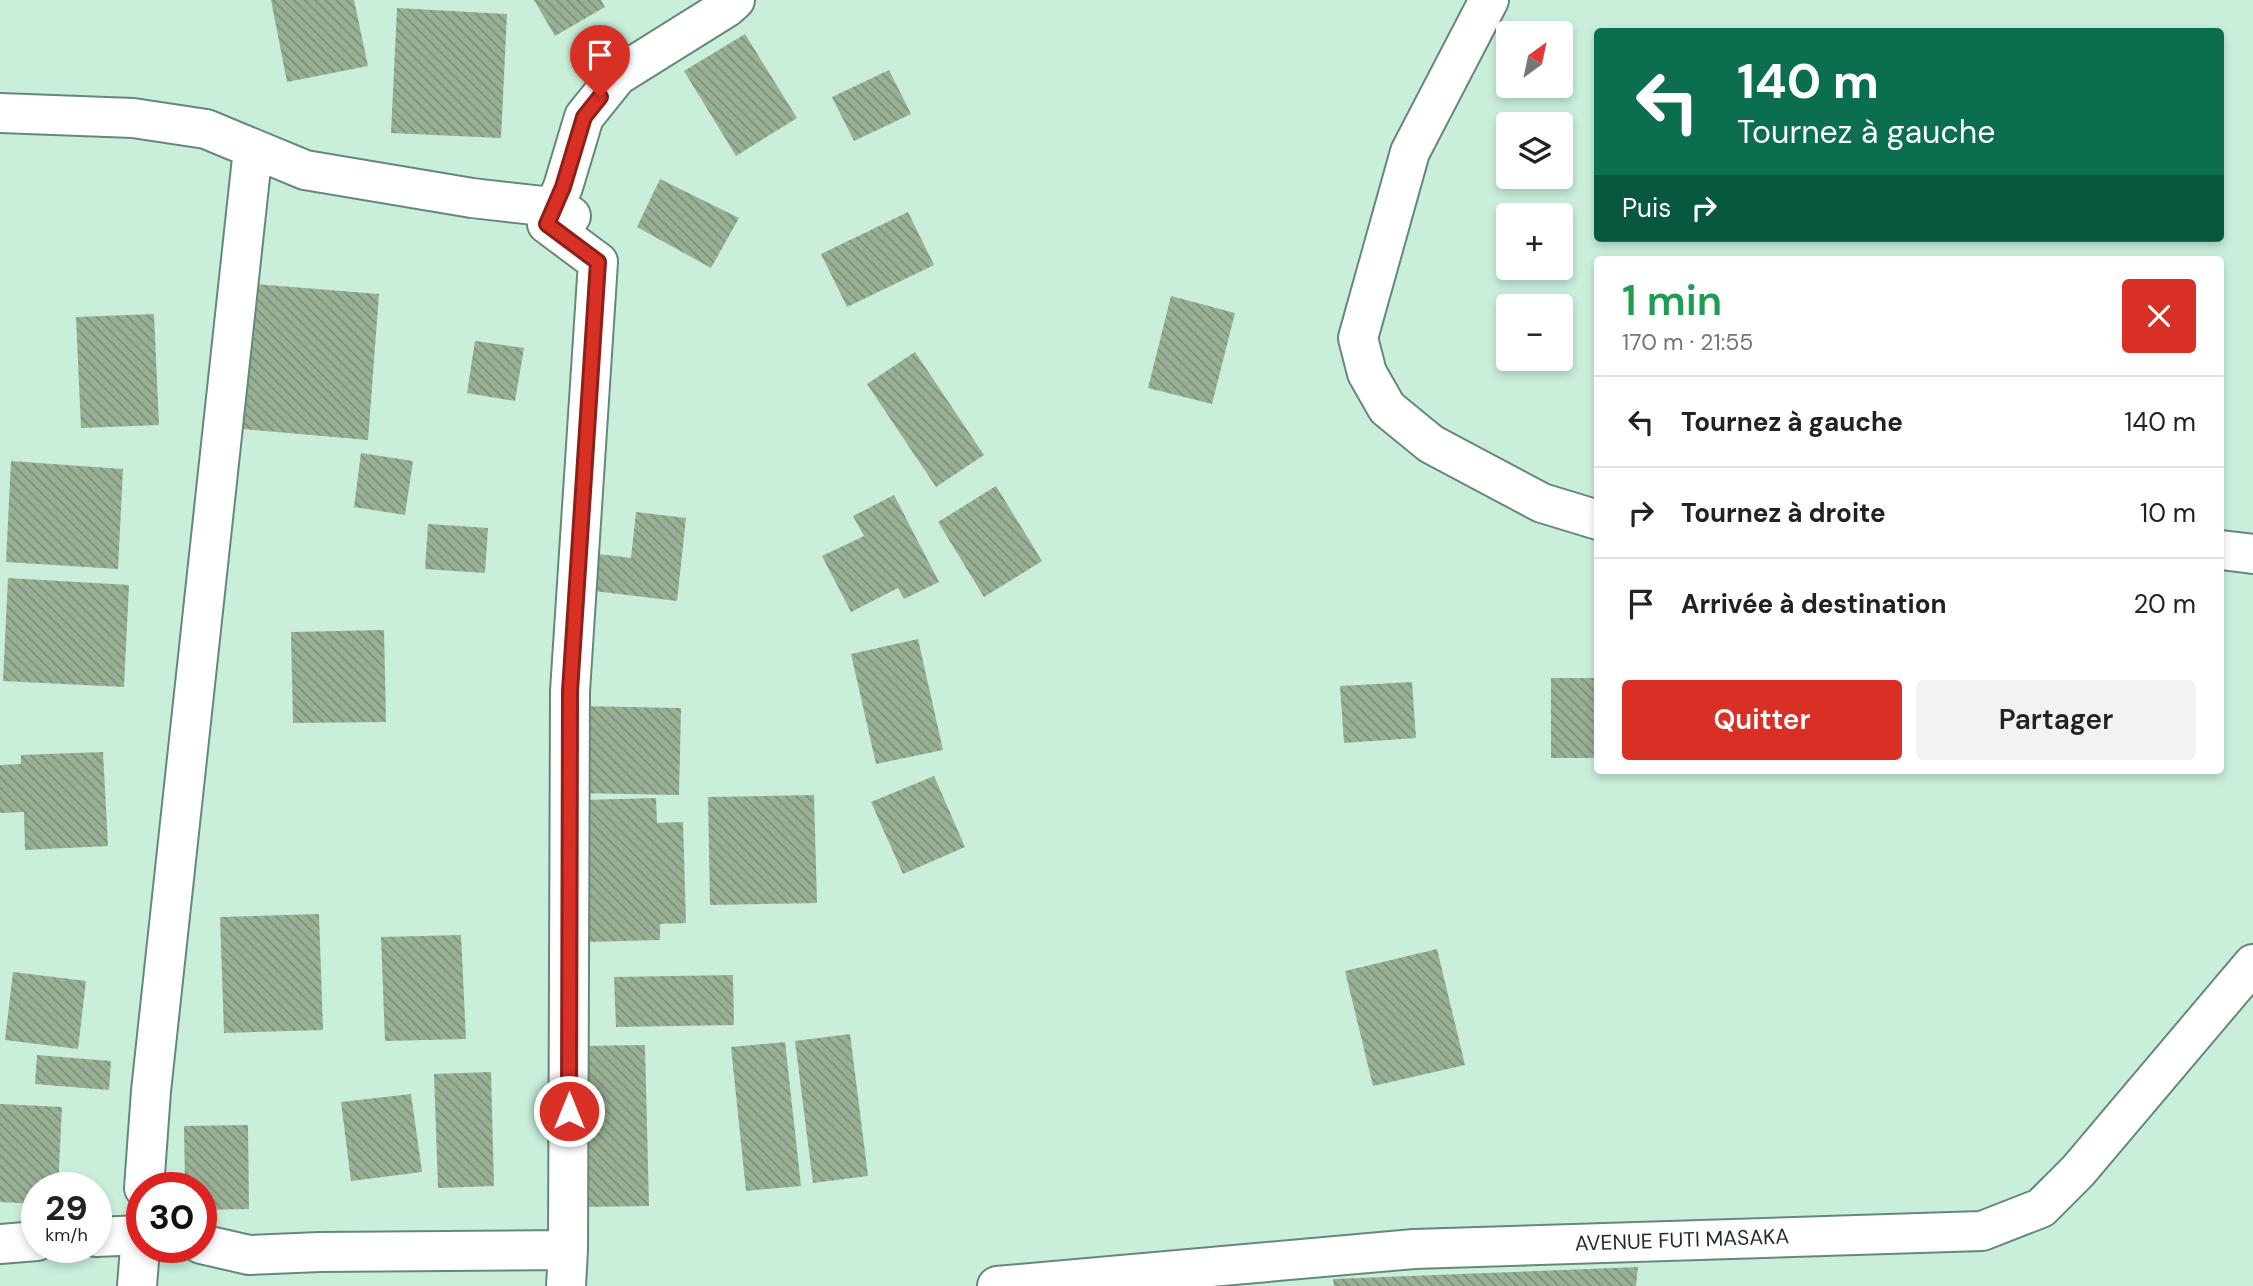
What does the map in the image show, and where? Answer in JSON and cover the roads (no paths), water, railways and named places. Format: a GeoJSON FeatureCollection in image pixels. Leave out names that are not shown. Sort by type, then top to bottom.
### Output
{"type":"FeatureCollection","features":[{"type":"Feature","properties":{"kind":"street"},"geometry":{"type":"LineString","coordinates":[[550,217],[563,187],[584,117],[617,76],[735,0]]}},
{"type":"Feature","properties":{"kind":"street"},"geometry":{"type":"LineString","coordinates":[[1489,0],[1410,152],[1358,338],[1367,373],[1387,408],[1431,444],[1542,503],[1594,519]]}},
{"type":"Feature","properties":{"kind":"street"},"geometry":{"type":"LineString","coordinates":[[0,113],[133,118],[206,129],[304,170],[472,198],[543,206],[550,217],[598,262],[570,691],[567,1268],[320,1252],[248,1255],[217,1248]]}},
{"type":"Feature","properties":{"kind":"street"},"geometry":{"type":"LineString","coordinates":[[145,1172],[151,1091],[253,149]]}},
{"type":"Feature","properties":{"kind":"street"},"geometry":{"type":"LineString","coordinates":[[2224,550],[2253,554]]}},
{"type":"Feature","properties":{"kind":"street","name":"AVENUE FUTI MASAKA"},"geometry":{"type":"LineString","coordinates":[[997,1286],[1413,1249],[1982,1231],[2041,1208],[2078,1171],[2253,964]]}},
{"type":"Feature","properties":{"kind":"street"},"geometry":{"type":"LineString","coordinates":[[0,1244],[21,1242]]}},
{"type":"Feature","properties":{"kind":"street"},"geometry":{"type":"LineString","coordinates":[[137,1286],[139,1263]]}}]}
